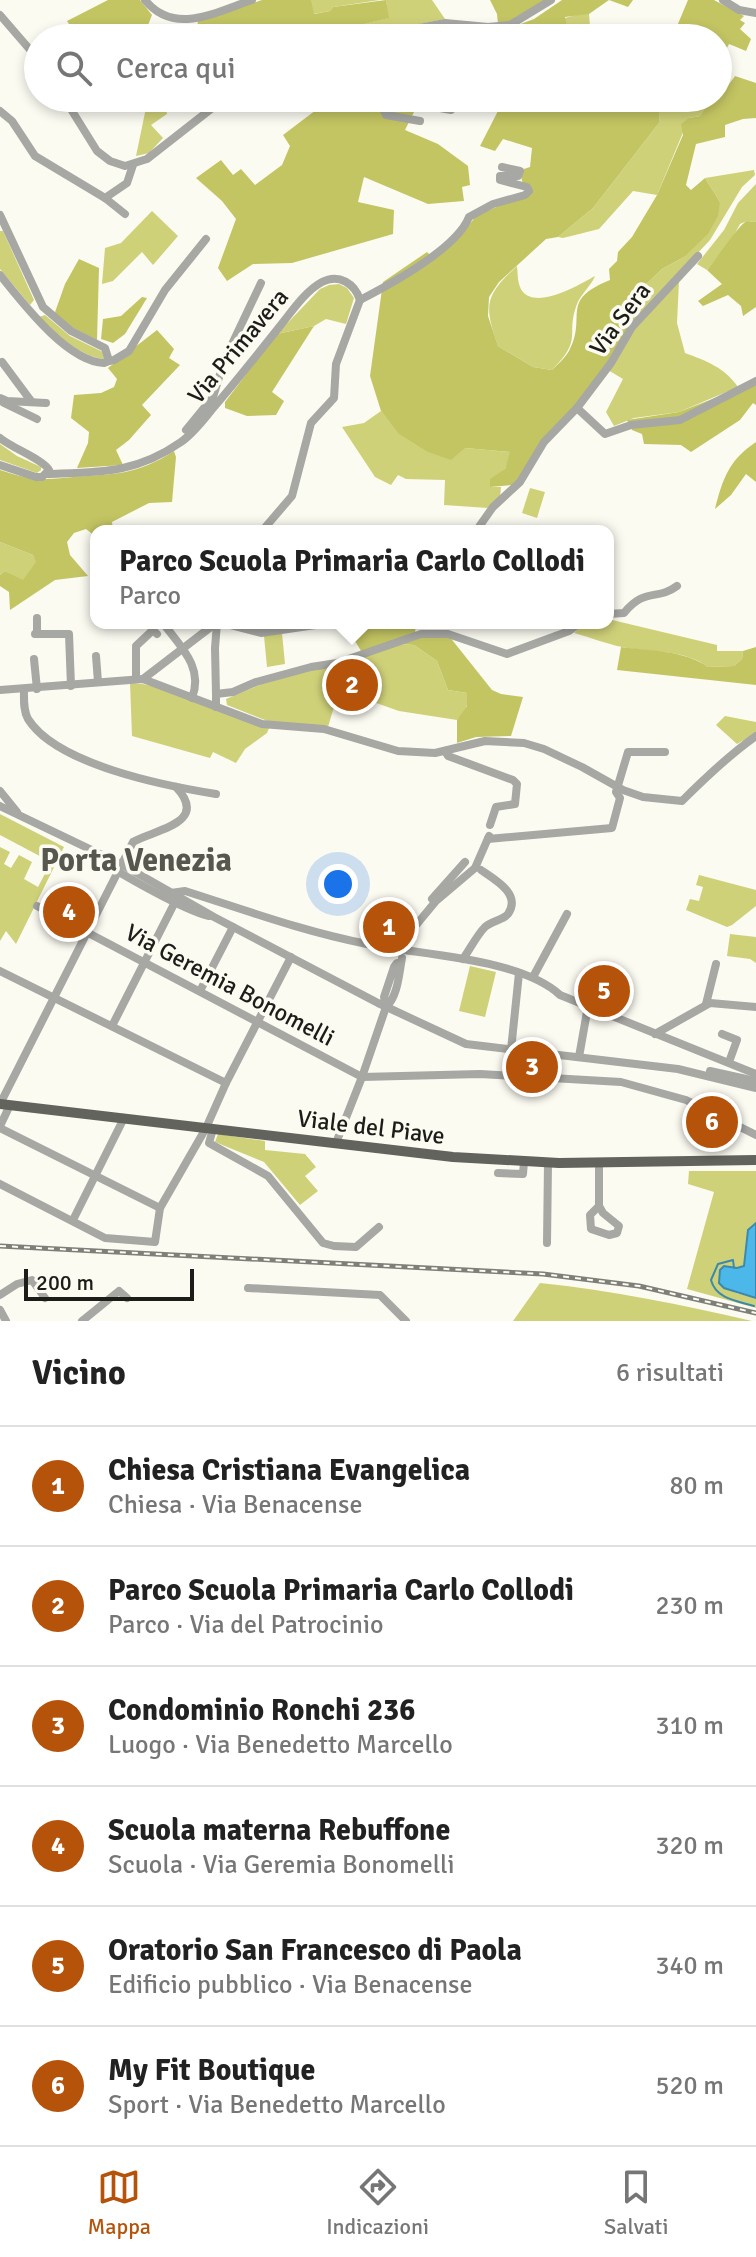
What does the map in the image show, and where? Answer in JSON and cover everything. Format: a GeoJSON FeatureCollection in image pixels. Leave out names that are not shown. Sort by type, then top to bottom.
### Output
{"type":"FeatureCollection","features":[{"type":"Feature","properties":{"kind":"main road","name":"Viale del Piave"},"geometry":{"type":"LineString","coordinates":[[3,1104],[438,1156],[548,1163],[752,1162]]}},
{"type":"Feature","properties":{"kind":"street"},"geometry":{"type":"LineString","coordinates":[[145,0],[155,12],[186,20],[252,0]]}},
{"type":"Feature","properties":{"kind":"street"},"geometry":{"type":"LineString","coordinates":[[512,24],[551,0]]}},
{"type":"Feature","properties":{"kind":"street"},"geometry":{"type":"LineString","coordinates":[[723,0],[739,10],[756,13]]}},
{"type":"Feature","properties":{"kind":"street"},"geometry":{"type":"LineString","coordinates":[[0,15],[24,43]]}},
{"type":"Feature","properties":{"kind":"street"},"geometry":{"type":"LineString","coordinates":[[2,112],[12,121],[35,156],[105,198],[122,215]]}},
{"type":"Feature","properties":{"kind":"street"},"geometry":{"type":"LineString","coordinates":[[73,112],[97,151],[110,161],[133,165],[147,159],[207,112]]}},
{"type":"Feature","properties":{"kind":"street"},"geometry":{"type":"LineString","coordinates":[[384,112],[386,115],[420,121]]}},
{"type":"Feature","properties":{"kind":"street"},"geometry":{"type":"LineString","coordinates":[[105,198],[127,183],[133,165]]}},
{"type":"Feature","properties":{"kind":"street"},"geometry":{"type":"LineString","coordinates":[[267,525],[292,496],[311,423],[334,398],[336,364],[360,300],[389,285],[449,244],[464,231],[469,217],[493,204],[525,195],[529,191],[527,187],[500,180],[500,176],[518,176],[520,171],[502,167]]}},
{"type":"Feature","properties":{"kind":"street"},"geometry":{"type":"LineString","coordinates":[[0,215],[43,307],[62,325],[105,348],[109,361]]}},
{"type":"Feature","properties":{"kind":"street"},"geometry":{"type":"LineString","coordinates":[[0,275],[59,340],[89,360],[104,363],[129,351],[165,290],[206,239]]}},
{"type":"Feature","properties":{"kind":"street","name":"Via Sera"},"geometry":{"type":"LineString","coordinates":[[480,525],[493,507],[520,482],[544,442],[577,408],[611,363],[632,327],[698,256]]}},
{"type":"Feature","properties":{"kind":"street","name":"Via Primavera"},"geometry":{"type":"LineString","coordinates":[[0,465],[36,477],[106,473],[135,467],[186,438],[294,308],[322,282],[333,279],[344,281],[353,286],[360,300]]}},
{"type":"Feature","properties":{"kind":"street","name":"Via Primavera"},"geometry":{"type":"LineString","coordinates":[[186,438],[186,431],[213,397],[224,361],[261,283]]}},
{"type":"Feature","properties":{"kind":"street"},"geometry":{"type":"LineString","coordinates":[[2,362],[31,401]]}},
{"type":"Feature","properties":{"kind":"street"},"geometry":{"type":"LineString","coordinates":[[577,408],[605,434],[631,425],[680,420],[756,381]]}},
{"type":"Feature","properties":{"kind":"street"},"geometry":{"type":"LineString","coordinates":[[0,400],[46,403]]}},
{"type":"Feature","properties":{"kind":"street"},"geometry":{"type":"LineString","coordinates":[[0,400],[37,419]]}},
{"type":"Feature","properties":{"kind":"street"},"geometry":{"type":"LineString","coordinates":[[0,438],[43,462],[48,467],[47,474]]}},
{"type":"Feature","properties":{"kind":"street"},"geometry":{"type":"LineString","coordinates":[[614,614],[624,613],[638,598],[659,592],[668,593],[677,586]]}},
{"type":"Feature","properties":{"kind":"street"},"geometry":{"type":"LineString","coordinates":[[37,618],[36,634],[69,634],[71,686]]}},
{"type":"Feature","properties":{"kind":"street"},"geometry":{"type":"LineString","coordinates":[[168,629],[195,669],[192,698]]}},
{"type":"Feature","properties":{"kind":"street"},"geometry":{"type":"LineString","coordinates":[[140,679],[209,629]]}},
{"type":"Feature","properties":{"kind":"street"},"geometry":{"type":"LineString","coordinates":[[216,707],[217,629]]}},
{"type":"Feature","properties":{"kind":"street"},"geometry":{"type":"LineString","coordinates":[[244,629],[261,633],[288,629]]}},
{"type":"Feature","properties":{"kind":"street"},"geometry":{"type":"LineString","coordinates":[[216,694],[233,692],[256,682],[311,667],[337,663],[421,634],[448,634],[507,654],[572,629]]}},
{"type":"Feature","properties":{"kind":"street"},"geometry":{"type":"LineString","coordinates":[[140,679],[136,646],[153,630],[157,634]]}},
{"type":"Feature","properties":{"kind":"street"},"geometry":{"type":"LineString","coordinates":[[96,656],[98,682]]}},
{"type":"Feature","properties":{"kind":"street"},"geometry":{"type":"LineString","coordinates":[[36,660],[37,689]]}},
{"type":"Feature","properties":{"kind":"street"},"geometry":{"type":"LineString","coordinates":[[0,690],[140,679],[262,724],[324,729],[389,749],[445,751],[485,741],[524,743],[544,749],[643,797],[682,801],[716,766],[734,756],[739,748],[756,736]]}},
{"type":"Feature","properties":{"kind":"street"},"geometry":{"type":"LineString","coordinates":[[24,689],[27,718],[47,740],[108,770],[216,794]]}},
{"type":"Feature","properties":{"kind":"street"},"geometry":{"type":"LineString","coordinates":[[489,832],[612,828],[620,798],[616,792],[631,750],[665,752]]}},
{"type":"Feature","properties":{"kind":"street"},"geometry":{"type":"LineString","coordinates":[[394,948],[436,901],[475,868],[496,807],[515,804],[517,784],[448,756],[445,751]]}},
{"type":"Feature","properties":{"kind":"street"},"geometry":{"type":"LineString","coordinates":[[160,1208],[0,1127],[3,1104],[53,996],[133,842],[166,831],[178,823],[185,813],[183,794],[176,787]]}},
{"type":"Feature","properties":{"kind":"street"},"geometry":{"type":"LineString","coordinates":[[0,791],[21,816]]}},
{"type":"Feature","properties":{"kind":"street"},"geometry":{"type":"LineString","coordinates":[[0,806],[120,867],[199,914],[214,917],[386,1007],[466,1044],[678,1069],[756,1084]]}},
{"type":"Feature","properties":{"kind":"street"},"geometry":{"type":"LineString","coordinates":[[394,948],[465,862]]}},
{"type":"Feature","properties":{"kind":"street"},"geometry":{"type":"LineString","coordinates":[[463,959],[486,926],[506,916],[510,908],[511,897],[506,888],[481,870]]}},
{"type":"Feature","properties":{"kind":"street"},"geometry":{"type":"LineString","coordinates":[[112,1026],[145,963],[173,897],[185,891],[307,930],[463,959],[533,977],[560,995],[729,1062],[756,1084]]}},
{"type":"Feature","properties":{"kind":"street","name":"Via Geremia Bonomelli"},"geometry":{"type":"LineString","coordinates":[[37,906],[362,1077]]}},
{"type":"Feature","properties":{"kind":"street"},"geometry":{"type":"LineString","coordinates":[[533,977],[567,914]]}},
{"type":"Feature","properties":{"kind":"street"},"geometry":{"type":"LineString","coordinates":[[200,991],[233,927]]}},
{"type":"Feature","properties":{"kind":"street"},"geometry":{"type":"LineString","coordinates":[[0,1184],[105,1238],[155,1242],[160,1208],[210,1128],[226,1083],[291,957]]}},
{"type":"Feature","properties":{"kind":"street"},"geometry":{"type":"LineString","coordinates":[[336,1143],[362,1077],[386,1007],[384,997],[399,961]]}},
{"type":"Feature","properties":{"kind":"street"},"geometry":{"type":"LineString","coordinates":[[706,1004],[716,964]]}},
{"type":"Feature","properties":{"kind":"street"},"geometry":{"type":"LineString","coordinates":[[0,971],[226,1083]]}},
{"type":"Feature","properties":{"kind":"street"},"geometry":{"type":"LineString","coordinates":[[511,1050],[519,973]]}},
{"type":"Feature","properties":{"kind":"street"},"geometry":{"type":"LineString","coordinates":[[655,1034],[706,1004],[756,1007]]}},
{"type":"Feature","properties":{"kind":"street"},"geometry":{"type":"LineString","coordinates":[[579,1057],[588,1006]]}},
{"type":"Feature","properties":{"kind":"street"},"geometry":{"type":"LineString","coordinates":[[722,1034],[737,1040],[729,1062]]}},
{"type":"Feature","properties":{"kind":"street"},"geometry":{"type":"LineString","coordinates":[[678,1069],[756,1074]]}},
{"type":"Feature","properties":{"kind":"street"},"geometry":{"type":"LineString","coordinates":[[362,1077],[480,1074],[621,1082],[686,1100],[756,1135]]}},
{"type":"Feature","properties":{"kind":"street"},"geometry":{"type":"LineString","coordinates":[[73,1220],[124,1118]]}},
{"type":"Feature","properties":{"kind":"street"},"geometry":{"type":"LineString","coordinates":[[210,1128],[209,1143],[268,1176],[323,1243],[356,1247],[379,1227]]}},
{"type":"Feature","properties":{"kind":"street","name":"Viale del Piave"},"geometry":{"type":"LineString","coordinates":[[498,1173],[523,1174],[524,1162]]}},
{"type":"Feature","properties":{"kind":"street"},"geometry":{"type":"LineString","coordinates":[[547,1243],[548,1163]]}},
{"type":"Feature","properties":{"kind":"street"},"geometry":{"type":"LineString","coordinates":[[599,1163],[599,1206]]}},
{"type":"Feature","properties":{"kind":"street"},"geometry":{"type":"LineString","coordinates":[[0,1295],[17,1284],[32,1280],[45,1298]]}},
{"type":"Feature","properties":{"kind":"street"},"geometry":{"type":"LineString","coordinates":[[248,1288],[380,1295],[406,1321]]}},
{"type":"Feature","properties":{"kind":"street"},"geometry":{"type":"LineString","coordinates":[[82,1321],[119,1291],[127,1298]]}},
{"type":"Feature","properties":{"kind":"street"},"geometry":{"type":"LineString","coordinates":[[0,1310],[6,1321]]}},
{"type":"Feature","properties":{"kind":"green space"},"geometry":{"type":"Polygon","coordinates":[[[310,0],[380,0],[333,7],[330,11],[313,14],[310,0]]]}},
{"type":"Feature","properties":{"kind":"green space"},"geometry":{"type":"Polygon","coordinates":[[[386,0],[432,0],[445,19],[420,24],[363,24],[388,18],[386,0]]]}},
{"type":"Feature","properties":{"kind":"green space"},"geometry":{"type":"Polygon","coordinates":[[[589,14],[590,24],[567,24],[565,18],[589,14]]]}},
{"type":"Feature","properties":{"kind":"green space"},"geometry":{"type":"Polygon","coordinates":[[[145,112],[167,112],[151,125],[163,138],[149,153],[136,156],[145,112]]]}},
{"type":"Feature","properties":{"kind":"green space"},"geometry":{"type":"Polygon","coordinates":[[[660,112],[702,112],[700,116],[689,118],[657,195],[633,191],[599,229],[558,237],[593,208],[659,123],[660,112]]]}},
{"type":"Feature","properties":{"kind":"green space"},"geometry":{"type":"Polygon","coordinates":[[[754,170],[755,175],[742,187],[710,240],[630,325],[628,319],[642,288],[662,269],[684,257],[720,202],[705,178],[754,170]]]}},
{"type":"Feature","properties":{"kind":"green space"},"geometry":{"type":"Polygon","coordinates":[[[756,184],[756,222],[740,224],[729,244],[707,270],[697,264],[724,230],[738,203],[756,184]]]}},
{"type":"Feature","properties":{"kind":"green space"},"geometry":{"type":"Polygon","coordinates":[[[152,211],[178,236],[153,265],[142,252],[113,281],[102,284],[105,248],[121,243],[152,211]]]}},
{"type":"Feature","properties":{"kind":"green space"},"geometry":{"type":"Polygon","coordinates":[[[0,231],[3,231],[34,300],[30,305],[0,269],[0,231]]]}},
{"type":"Feature","properties":{"kind":"green space"},"geometry":{"type":"Polygon","coordinates":[[[517,266],[521,289],[530,297],[559,294],[595,276],[577,304],[568,351],[552,370],[533,367],[498,346],[490,321],[490,302],[498,286],[517,266]]]}},
{"type":"Feature","properties":{"kind":"green space"},"geometry":{"type":"Polygon","coordinates":[[[679,281],[677,323],[685,353],[721,370],[738,387],[679,412],[634,418],[614,426],[606,412],[623,379],[608,370],[634,328],[679,281]]]}},
{"type":"Feature","properties":{"kind":"green space"},"geometry":{"type":"Polygon","coordinates":[[[339,284],[347,288],[354,298],[346,324],[326,319],[314,326],[277,334],[320,289],[339,284]]]}},
{"type":"Feature","properties":{"kind":"green space"},"geometry":{"type":"Polygon","coordinates":[[[45,315],[70,336],[105,353],[104,359],[86,354],[69,343],[39,317],[45,315]]]}},
{"type":"Feature","properties":{"kind":"green space"},"geometry":{"type":"Polygon","coordinates":[[[381,411],[400,434],[465,448],[511,452],[505,469],[490,487],[501,487],[500,498],[488,508],[444,505],[445,480],[406,479],[398,475],[391,485],[375,477],[342,427],[364,423],[381,411]]]}},
{"type":"Feature","properties":{"kind":"green space"},"geometry":{"type":"Polygon","coordinates":[[[0,444],[41,467],[41,470],[37,473],[0,460],[0,444]]]}},
{"type":"Feature","properties":{"kind":"green space"},"geometry":{"type":"Polygon","coordinates":[[[530,488],[545,492],[537,518],[522,513],[530,488]]]}},
{"type":"Feature","properties":{"kind":"green space"},"geometry":{"type":"Polygon","coordinates":[[[0,542],[33,555],[37,563],[23,581],[5,571],[0,575],[0,542]]]}},
{"type":"Feature","properties":{"kind":"green space"},"geometry":{"type":"Polygon","coordinates":[[[614,620],[717,645],[717,651],[743,651],[742,659],[734,666],[708,667],[678,654],[622,647],[574,633],[578,629],[614,629],[614,620]]]}},
{"type":"Feature","properties":{"kind":"green space"},"geometry":{"type":"Polygon","coordinates":[[[282,633],[285,664],[267,667],[264,636],[282,633]]]}},
{"type":"Feature","properties":{"kind":"green space"},"geometry":{"type":"Polygon","coordinates":[[[400,644],[414,645],[437,661],[448,690],[467,693],[467,704],[457,720],[399,711],[339,690],[328,727],[270,722],[227,705],[226,699],[262,684],[400,644]]]}},
{"type":"Feature","properties":{"kind":"green space"},"geometry":{"type":"Polygon","coordinates":[[[130,683],[163,688],[269,728],[267,733],[245,749],[236,763],[213,752],[210,758],[132,736],[130,683]]]}},
{"type":"Feature","properties":{"kind":"green space"},"geometry":{"type":"Polygon","coordinates":[[[725,716],[756,722],[756,733],[737,744],[716,725],[725,716]]]}},
{"type":"Feature","properties":{"kind":"green space"},"geometry":{"type":"Polygon","coordinates":[[[0,814],[64,847],[16,944],[6,931],[0,941],[0,847],[10,852],[4,864],[11,868],[19,855],[32,862],[24,879],[38,887],[51,862],[0,835],[0,814]]]}},
{"type":"Feature","properties":{"kind":"green space"},"geometry":{"type":"Polygon","coordinates":[[[699,875],[756,890],[756,906],[727,927],[686,910],[690,899],[699,901],[703,887],[696,885],[699,875]]]}},
{"type":"Feature","properties":{"kind":"green space"},"geometry":{"type":"Polygon","coordinates":[[[730,934],[756,937],[756,963],[750,959],[727,956],[730,934]]]}},
{"type":"Feature","properties":{"kind":"green space"},"geometry":{"type":"Polygon","coordinates":[[[470,966],[496,972],[485,1017],[459,1011],[470,966]]]}},
{"type":"Feature","properties":{"kind":"green space"},"geometry":{"type":"Polygon","coordinates":[[[218,1134],[265,1141],[265,1150],[305,1154],[316,1167],[305,1176],[318,1191],[300,1205],[264,1162],[215,1142],[218,1134]]]}},
{"type":"Feature","properties":{"kind":"green space"},"geometry":{"type":"Polygon","coordinates":[[[689,1171],[756,1171],[756,1223],[748,1230],[745,1264],[740,1268],[724,1266],[720,1270],[719,1283],[736,1293],[756,1298],[756,1308],[687,1289],[714,1192],[688,1184],[689,1171]]]}},
{"type":"Feature","properties":{"kind":"green space"},"geometry":{"type":"Polygon","coordinates":[[[540,1283],[647,1299],[752,1321],[513,1321],[540,1283]]]}},
{"type":"Feature","properties":{"kind":"shaded area"},"geometry":{"type":"Polygon","coordinates":[[[108,0],[140,0],[152,15],[148,24],[69,24],[67,21],[108,0]]]}},
{"type":"Feature","properties":{"kind":"shaded area"},"geometry":{"type":"Polygon","coordinates":[[[262,0],[311,0],[314,14],[330,11],[333,7],[386,0],[389,18],[364,24],[197,24],[198,21],[262,0]]]}},
{"type":"Feature","properties":{"kind":"shaded area"},"geometry":{"type":"Polygon","coordinates":[[[490,0],[546,0],[511,23],[498,24],[490,0]]]}},
{"type":"Feature","properties":{"kind":"shaded area"},"geometry":{"type":"Polygon","coordinates":[[[562,0],[609,0],[589,14],[565,17],[567,24],[521,24],[534,19],[562,0]]]}},
{"type":"Feature","properties":{"kind":"shaded area"},"geometry":{"type":"Polygon","coordinates":[[[609,0],[633,0],[628,7],[609,0]]]}},
{"type":"Feature","properties":{"kind":"shaded area"},"geometry":{"type":"Polygon","coordinates":[[[688,0],[714,0],[744,16],[740,20],[745,23],[740,29],[751,39],[746,51],[732,45],[732,24],[678,24],[688,0]]]}},
{"type":"Feature","properties":{"kind":"shaded area"},"geometry":{"type":"Polygon","coordinates":[[[735,76],[756,83],[756,118],[725,125],[725,137],[696,144],[686,185],[691,190],[705,178],[720,202],[718,216],[708,234],[684,257],[662,269],[642,288],[628,319],[630,325],[609,362],[517,480],[512,485],[490,487],[490,479],[505,469],[510,452],[465,448],[451,460],[428,452],[399,434],[381,411],[370,376],[383,282],[427,252],[433,258],[462,234],[476,216],[526,194],[521,177],[524,169],[530,167],[532,148],[503,139],[495,151],[480,146],[497,112],[660,112],[659,123],[593,208],[558,237],[546,239],[499,282],[489,297],[488,316],[498,346],[533,367],[552,370],[567,354],[574,339],[579,302],[584,295],[610,280],[609,269],[617,261],[618,252],[632,237],[657,195],[683,135],[681,124],[702,112],[732,112],[732,80],[735,76]]]}},
{"type":"Feature","properties":{"kind":"shaded area"},"geometry":{"type":"Polygon","coordinates":[[[313,112],[414,112],[405,130],[438,144],[468,166],[470,185],[462,187],[464,201],[428,204],[364,177],[358,202],[394,210],[393,234],[292,263],[253,264],[227,281],[218,268],[236,219],[222,201],[196,178],[221,160],[233,175],[241,169],[255,185],[282,165],[290,146],[283,135],[313,112]]]}},
{"type":"Feature","properties":{"kind":"shaded area"},"geometry":{"type":"Polygon","coordinates":[[[747,221],[756,222],[756,307],[743,316],[741,306],[728,295],[703,306],[698,301],[722,284],[707,270],[747,221]]]}},
{"type":"Feature","properties":{"kind":"shaded area"},"geometry":{"type":"Polygon","coordinates":[[[79,259],[99,268],[97,340],[54,315],[65,284],[79,259]]]}},
{"type":"Feature","properties":{"kind":"shaded area"},"geometry":{"type":"Polygon","coordinates":[[[142,297],[147,298],[125,334],[113,343],[101,339],[103,319],[121,316],[142,297]]]}},
{"type":"Feature","properties":{"kind":"shaded area"},"geometry":{"type":"Polygon","coordinates":[[[314,326],[272,392],[284,401],[276,415],[247,416],[225,408],[225,402],[277,334],[314,326]]]}},
{"type":"Feature","properties":{"kind":"shaded area"},"geometry":{"type":"Polygon","coordinates":[[[157,330],[174,349],[169,358],[180,365],[142,405],[151,415],[116,450],[123,465],[77,468],[88,443],[89,432],[71,418],[74,395],[101,393],[114,387],[117,379],[108,368],[157,330]]]}},
{"type":"Feature","properties":{"kind":"shaded area"},"geometry":{"type":"Polygon","coordinates":[[[756,382],[756,405],[753,403],[740,420],[691,452],[681,445],[644,444],[642,434],[632,430],[627,420],[679,412],[756,382]]]}},
{"type":"Feature","properties":{"kind":"shaded area"},"geometry":{"type":"Polygon","coordinates":[[[756,442],[756,482],[746,474],[731,495],[715,509],[728,471],[739,456],[756,442]]]}},
{"type":"Feature","properties":{"kind":"shaded area"},"geometry":{"type":"Polygon","coordinates":[[[174,451],[172,502],[149,503],[112,522],[112,525],[90,525],[90,532],[86,529],[74,533],[67,542],[70,555],[88,576],[55,580],[10,610],[9,592],[0,586],[0,575],[5,571],[23,580],[36,562],[33,555],[0,542],[0,470],[44,479],[114,474],[161,459],[174,451]]]}},
{"type":"Feature","properties":{"kind":"shaded area"},"geometry":{"type":"Polygon","coordinates":[[[354,629],[415,629],[415,634],[361,651],[355,641],[354,629]]]}},
{"type":"Feature","properties":{"kind":"shaded area"},"geometry":{"type":"Polygon","coordinates":[[[426,636],[449,636],[492,690],[523,697],[511,736],[476,737],[457,743],[457,720],[467,706],[467,693],[448,690],[437,661],[414,645],[400,644],[426,636]]]}},
{"type":"Feature","properties":{"kind":"shaded area"},"geometry":{"type":"Polygon","coordinates":[[[621,647],[678,654],[708,667],[734,666],[742,659],[743,651],[756,647],[756,685],[617,670],[621,647]]]}},
{"type":"Feature","properties":{"kind":"water"},"geometry":{"type":"Polygon","coordinates":[[[756,1223],[756,1298],[724,1288],[719,1283],[720,1270],[724,1266],[744,1266],[748,1230],[756,1223]]]}},
{"type":"Feature","properties":{"kind":"waterway"},"geometry":{"type":"LineString","coordinates":[[734,1268],[733,1260],[718,1264],[711,1280],[714,1286],[728,1298],[754,1306]]}},
{"type":"Feature","properties":{"kind":"railway"},"geometry":{"type":"LineString","coordinates":[[0,1246],[543,1274],[639,1286],[756,1313]]}},
{"type":"Feature","properties":{"kind":"place","name":"Parco Scuola Primaria Carlo Collodi"},"geometry":{"type":"Point","coordinates":[352,685]}},
{"type":"Feature","properties":{"kind":"place","name":"Scuola materna Rebuffone"},"geometry":{"type":"Point","coordinates":[69,912]}},
{"type":"Feature","properties":{"kind":"place","name":"Chiesa Cristiana Evangelica"},"geometry":{"type":"Point","coordinates":[389,927]}},
{"type":"Feature","properties":{"kind":"place","name":"Oratorio San Francesco di Paola"},"geometry":{"type":"Point","coordinates":[604,991]}},
{"type":"Feature","properties":{"kind":"place","name":"Condominio Ronchi 236"},"geometry":{"type":"Point","coordinates":[532,1067]}},
{"type":"Feature","properties":{"kind":"place","name":"My Fit Boutique"},"geometry":{"type":"Point","coordinates":[712,1122]}},
{"type":"Feature","properties":{"kind":"district","name":"Porta Venezia"},"geometry":{"type":"Point","coordinates":[136,860]}}]}
